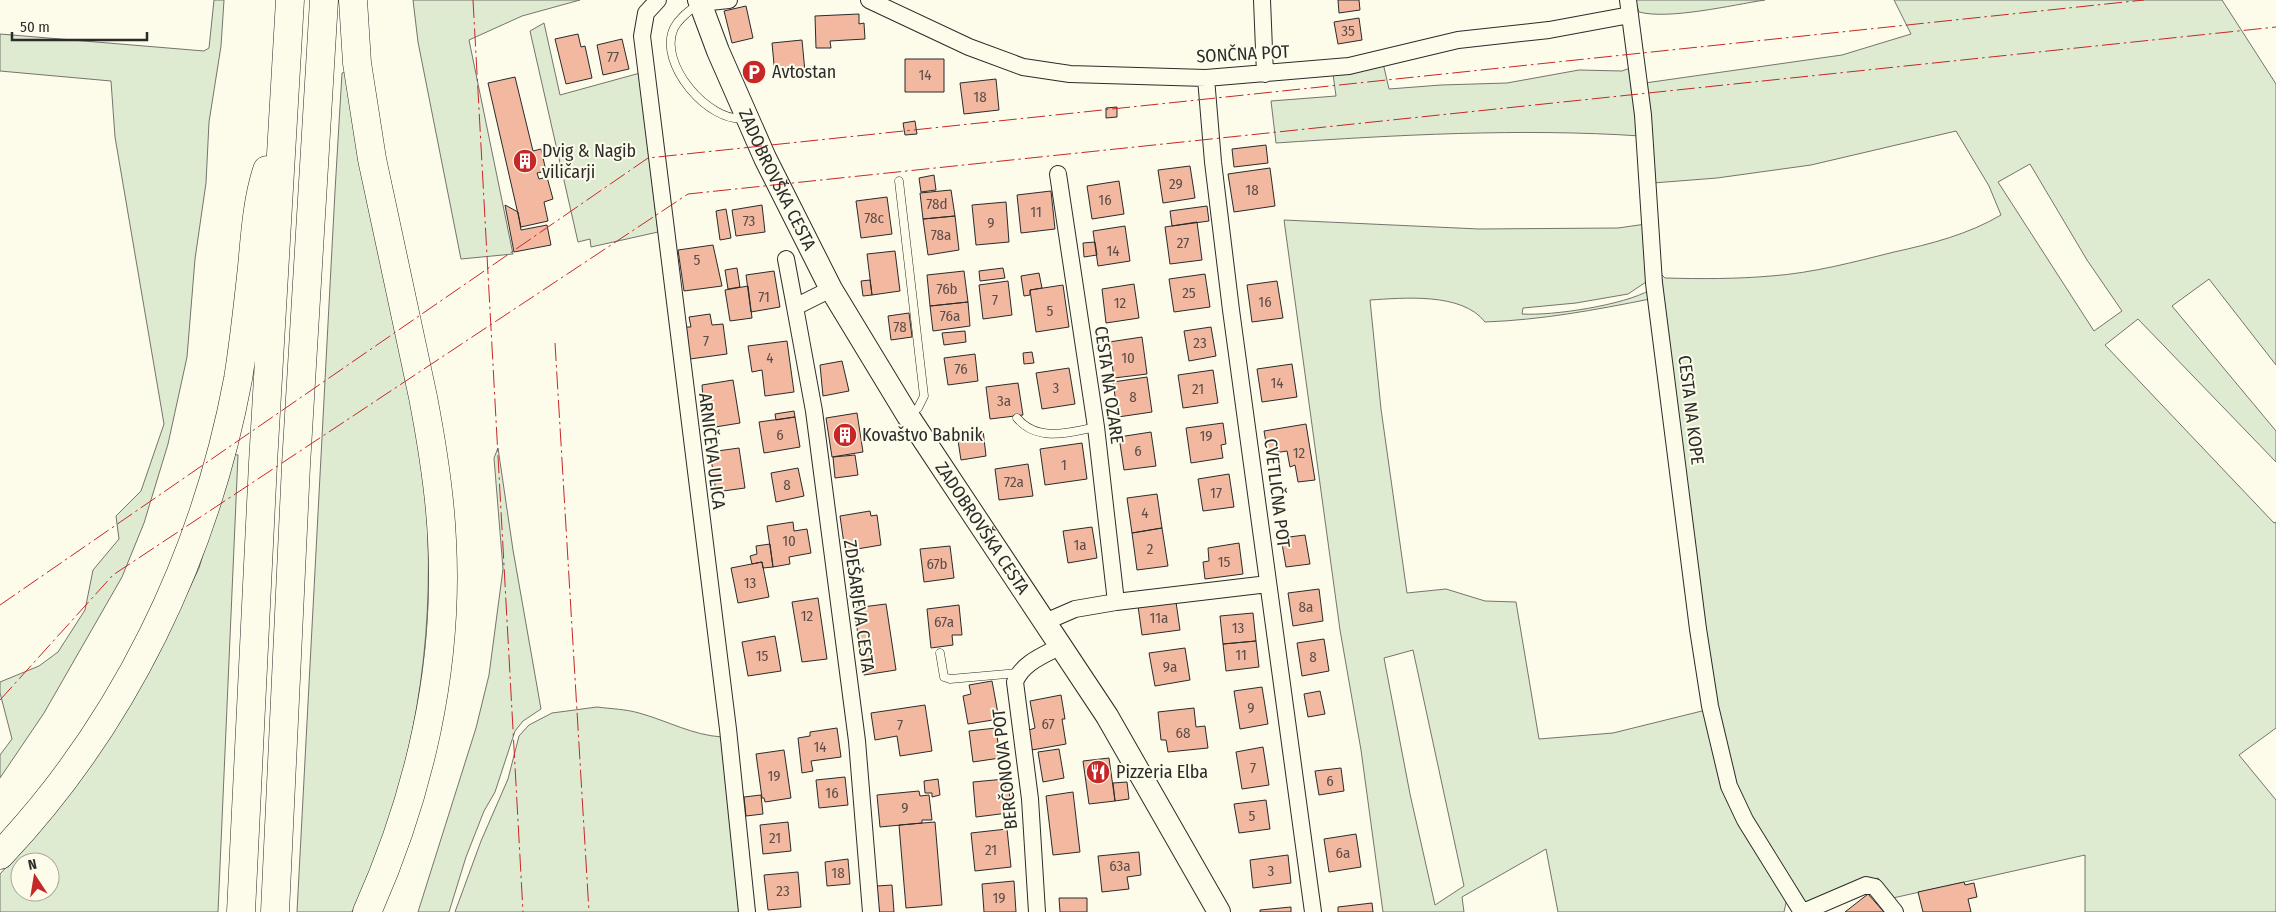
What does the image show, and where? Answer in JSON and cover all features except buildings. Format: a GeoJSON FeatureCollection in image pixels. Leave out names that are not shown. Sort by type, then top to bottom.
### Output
{"type":"FeatureCollection","features":[{"type":"Feature","properties":{"kind":"highway"},"geometry":{"type":"LineString","coordinates":[[241,912],[263,453],[290,0]]}},
{"type":"Feature","properties":{"kind":"highway"},"geometry":{"type":"LineString","coordinates":[[275,912],[296,465],[324,0]]}},
{"type":"Feature","properties":{"kind":"highway"},"geometry":{"type":"LineString","coordinates":[[353,0],[364,112],[427,416],[438,492],[442,540],[440,638],[426,734],[402,827],[367,912]]}},
{"type":"Feature","properties":{"kind":"highway"},"geometry":{"type":"LineString","coordinates":[[0,855],[46,802],[101,726],[148,645],[187,559],[214,478],[228,424],[247,316],[256,222],[263,184],[283,126]]}},
{"type":"Feature","properties":{"kind":"main road","name":"ZADOBROVŠKA CESTA"},"geometry":{"type":"LineString","coordinates":[[700,2],[718,51],[747,118],[797,225],[831,289],[908,416],[1107,716],[1219,912]]}},
{"type":"Feature","properties":{"kind":"street","name":"ARNIČEVA ULICA"},"geometry":{"type":"LineString","coordinates":[[658,0],[646,13],[642,36],[728,729],[746,880],[747,912]]}},
{"type":"Feature","properties":{"kind":"street"},"geometry":{"type":"LineString","coordinates":[[700,2],[729,0]]}},
{"type":"Feature","properties":{"kind":"street"},"geometry":{"type":"LineString","coordinates":[[1262,0],[1265,74]]}},
{"type":"Feature","properties":{"kind":"street","name":"SONČNA POT"},"geometry":{"type":"LineString","coordinates":[[877,2],[969,47],[1023,66],[1070,74],[1206,78],[1350,66],[1458,40],[1548,30],[1629,8]]}},
{"type":"Feature","properties":{"kind":"street","name":"CESTA NA KOPE"},"geometry":{"type":"LineString","coordinates":[[1629,8],[1643,116],[1654,284],[1698,629],[1710,706],[1729,786],[1745,820],[1803,912]]}},
{"type":"Feature","properties":{"kind":"street","name":"CVETLIČNA POT"},"geometry":{"type":"LineString","coordinates":[[1206,78],[1213,162],[1313,912]]}},
{"type":"Feature","properties":{"kind":"street","name":"CESTA NA OZARE"},"geometry":{"type":"LineString","coordinates":[[1058,174],[1096,427],[1116,602]]}},
{"type":"Feature","properties":{"kind":"street","name":"ZDEŠARJEVA CESTA"},"geometry":{"type":"LineString","coordinates":[[786,259],[814,411],[857,741],[871,912]]}},
{"type":"Feature","properties":{"kind":"street"},"geometry":{"type":"LineString","coordinates":[[795,307],[831,289]]}},
{"type":"Feature","properties":{"kind":"street"},"geometry":{"type":"LineString","coordinates":[[1046,622],[1075,609],[1116,602],[1268,584]]}},
{"type":"Feature","properties":{"kind":"street"},"geometry":{"type":"LineString","coordinates":[[1019,673],[1025,666],[1061,646]]}},
{"type":"Feature","properties":{"kind":"street","name":"BERČONOVA POT"},"geometry":{"type":"LineString","coordinates":[[1019,673],[1015,682],[1030,799],[1037,912]]}},
{"type":"Feature","properties":{"kind":"street"},"geometry":{"type":"LineString","coordinates":[[1803,912],[1866,886],[1875,887],[1895,912]]}},
{"type":"Feature","properties":{"kind":"lane"},"geometry":{"type":"LineString","coordinates":[[700,2],[680,18],[673,29],[672,52],[677,68],[695,95],[710,108],[734,120],[747,118]]}},
{"type":"Feature","properties":{"kind":"lane"},"geometry":{"type":"LineString","coordinates":[[899,180],[924,396],[918,408],[908,416]]}},
{"type":"Feature","properties":{"kind":"lane"},"geometry":{"type":"LineString","coordinates":[[1017,418],[1024,427],[1037,433],[1051,434],[1096,427]]}},
{"type":"Feature","properties":{"kind":"lane"},"geometry":{"type":"LineString","coordinates":[[940,654],[944,677],[950,679],[1019,673]]}},
{"type":"Feature","properties":{"kind":"green space"},"geometry":{"type":"Polygon","coordinates":[[[214,0],[224,0],[221,46],[209,122],[206,183],[195,259],[187,357],[168,444],[144,523],[122,577],[44,713],[0,778],[0,755],[12,739],[0,693],[0,682],[39,666],[58,652],[85,610],[93,570],[119,539],[116,516],[141,491],[164,424],[115,137],[111,81],[0,71],[0,34],[204,51],[209,48],[214,0]]]}},
{"type":"Feature","properties":{"kind":"green space"},"geometry":{"type":"Polygon","coordinates":[[[413,0],[580,0],[522,16],[469,40],[513,254],[461,259],[418,42],[413,0]]]}},
{"type":"Feature","properties":{"kind":"green space"},"geometry":{"type":"Polygon","coordinates":[[[1635,0],[1765,0],[1701,11],[1652,14],[1639,12],[1635,0]]]}},
{"type":"Feature","properties":{"kind":"green space"},"geometry":{"type":"Polygon","coordinates":[[[1894,0],[2222,0],[2276,84],[2276,365],[2209,279],[2172,306],[2276,431],[2276,462],[2138,319],[2105,345],[2274,523],[2276,522],[2276,728],[2239,755],[2276,800],[2276,912],[2085,912],[2085,855],[1893,898],[1878,878],[1859,883],[1810,903],[1800,900],[1736,790],[1714,696],[1659,272],[1665,278],[1705,279],[1787,275],[1818,270],[1936,242],[1976,228],[2001,215],[1989,186],[1956,131],[1811,165],[1717,178],[1653,183],[1645,83],[1842,55],[1911,34],[1894,0]],[[2030,164],[1998,182],[2094,331],[2122,311],[2087,260],[2030,164]]]}},
{"type":"Feature","properties":{"kind":"green space"},"geometry":{"type":"Polygon","coordinates":[[[544,23],[560,95],[640,73],[658,232],[591,247],[590,239],[578,242],[530,31],[544,23]]]}},
{"type":"Feature","properties":{"kind":"green space"},"geometry":{"type":"Polygon","coordinates":[[[1383,63],[1389,89],[1507,83],[1579,70],[1622,71],[1633,67],[1641,136],[1504,133],[1413,135],[1276,143],[1271,101],[1336,96],[1333,74],[1383,63]]]}},
{"type":"Feature","properties":{"kind":"green space"},"geometry":{"type":"Polygon","coordinates":[[[347,72],[421,462],[428,539],[426,635],[420,683],[402,777],[372,868],[352,912],[297,912],[342,73],[347,72]]]}},
{"type":"Feature","properties":{"kind":"green space"},"geometry":{"type":"Polygon","coordinates":[[[1284,220],[1479,229],[1618,228],[1646,224],[1649,280],[1628,294],[1576,303],[1523,308],[1522,314],[1551,313],[1606,305],[1650,290],[1650,299],[1547,317],[1485,322],[1475,312],[1447,301],[1415,298],[1370,300],[1381,409],[1407,593],[1446,589],[1485,601],[1516,602],[1539,739],[1613,733],[1706,710],[1723,781],[1787,898],[1784,912],[1558,912],[1546,849],[1462,897],[1464,912],[1383,912],[1361,750],[1340,630],[1284,220]],[[1413,650],[1384,658],[1410,794],[1435,905],[1464,886],[1413,650]]]}},
{"type":"Feature","properties":{"kind":"green space"},"geometry":{"type":"Polygon","coordinates":[[[498,448],[513,550],[541,709],[523,721],[515,731],[495,792],[484,811],[466,857],[449,912],[418,912],[476,728],[489,675],[503,569],[494,458],[498,448]]]}},
{"type":"Feature","properties":{"kind":"green space"},"geometry":{"type":"Polygon","coordinates":[[[233,454],[238,455],[218,912],[0,912],[0,874],[10,863],[10,902],[60,902],[60,852],[20,852],[39,832],[81,779],[155,661],[199,568],[233,454]]]}},
{"type":"Feature","properties":{"kind":"green space"},"geometry":{"type":"Polygon","coordinates":[[[597,707],[634,712],[700,734],[722,737],[739,912],[455,912],[481,841],[508,779],[519,736],[529,725],[552,713],[597,707]]]}},
{"type":"Feature","properties":{"kind":"power"},"geometry":{"type":"LineString","coordinates":[[473,0],[523,912]]}},
{"type":"Feature","properties":{"kind":"power"},"geometry":{"type":"LineString","coordinates":[[0,605],[648,158],[2144,0]]}},
{"type":"Feature","properties":{"kind":"power"},"geometry":{"type":"LineString","coordinates":[[0,700],[113,575],[688,194],[2276,27]]}},
{"type":"Feature","properties":{"kind":"power"},"geometry":{"type":"LineString","coordinates":[[555,343],[589,912]]}},
{"type":"Feature","properties":{"kind":"place","name":"Avtostan"},"geometry":{"type":"Point","coordinates":[754,72]}},
{"type":"Feature","properties":{"kind":"place","name":"Dvig & Nagib viličarji"},"geometry":{"type":"Point","coordinates":[525,161]}},
{"type":"Feature","properties":{"kind":"place","name":"Kovaštvo Babnik"},"geometry":{"type":"Point","coordinates":[845,435]}},
{"type":"Feature","properties":{"kind":"place","name":"Pizzeria Elba"},"geometry":{"type":"Point","coordinates":[1098,772]}}]}
